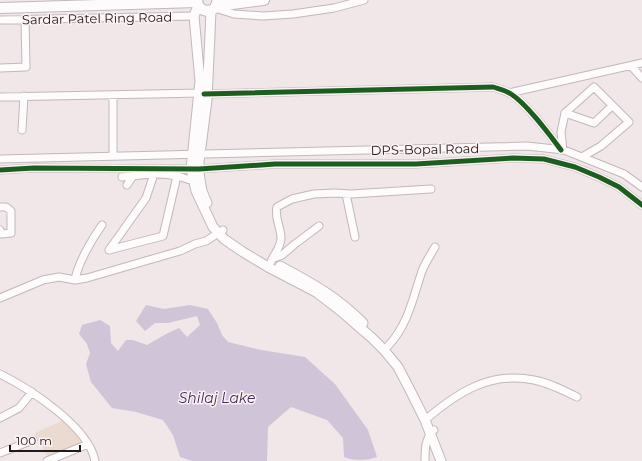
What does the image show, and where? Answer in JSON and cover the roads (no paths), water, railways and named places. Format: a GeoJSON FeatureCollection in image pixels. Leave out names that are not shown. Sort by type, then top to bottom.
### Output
{"type":"FeatureCollection","features":[{"type":"Feature","properties":{"kind":"highway"},"geometry":{"type":"LineString","coordinates":[[197,3],[203,10],[216,6],[264,0]]}},
{"type":"Feature","properties":{"kind":"highway","name":"Sardar Patel Ring Road"},"geometry":{"type":"LineString","coordinates":[[0,8],[197,3]]}},
{"type":"Feature","properties":{"kind":"main road"},"geometry":{"type":"LineString","coordinates":[[197,3],[194,16],[200,81],[203,93]]}},
{"type":"Feature","properties":{"kind":"main road"},"geometry":{"type":"LineString","coordinates":[[216,6],[203,93],[195,169],[192,180],[202,207],[213,227],[228,235],[246,248],[272,260],[320,288],[341,303],[377,334],[403,364],[427,418],[441,461]]}},
{"type":"Feature","properties":{"kind":"main road"},"geometry":{"type":"LineString","coordinates":[[195,169],[207,204],[224,239],[268,267],[316,292],[372,338],[398,367],[427,418]]}},
{"type":"Feature","properties":{"kind":"main road"},"geometry":{"type":"LineString","coordinates":[[432,432],[447,461]]}},
{"type":"Feature","properties":{"kind":"street"},"geometry":{"type":"LineString","coordinates":[[216,6],[234,14],[264,16],[293,14],[334,8],[364,0]]}},
{"type":"Feature","properties":{"kind":"street","name":"Sardar Patel Ring Road"},"geometry":{"type":"LineString","coordinates":[[0,20],[194,16]]}},
{"type":"Feature","properties":{"kind":"street"},"geometry":{"type":"LineString","coordinates":[[0,68],[26,67],[25,19]]}},
{"type":"Feature","properties":{"kind":"street"},"geometry":{"type":"LineString","coordinates":[[509,93],[642,63]]}},
{"type":"Feature","properties":{"kind":"street"},"geometry":{"type":"LineString","coordinates":[[631,66],[642,78]]}},
{"type":"Feature","properties":{"kind":"street"},"geometry":{"type":"LineString","coordinates":[[0,97],[493,87],[509,93],[516,98],[562,150]]}},
{"type":"Feature","properties":{"kind":"street"},"geometry":{"type":"LineString","coordinates":[[562,150],[561,132],[565,113],[594,87],[629,122],[601,146],[582,157]]}},
{"type":"Feature","properties":{"kind":"street"},"geometry":{"type":"LineString","coordinates":[[113,95],[113,156]]}},
{"type":"Feature","properties":{"kind":"street"},"geometry":{"type":"LineString","coordinates":[[22,130],[24,96]]}},
{"type":"Feature","properties":{"kind":"street"},"geometry":{"type":"LineString","coordinates":[[565,113],[594,123],[612,106]]}},
{"type":"Feature","properties":{"kind":"street","name":"DPS-Bopal Road"},"geometry":{"type":"LineString","coordinates":[[0,159],[527,146],[562,150],[582,157],[624,174],[642,187]]}},
{"type":"Feature","properties":{"kind":"street"},"geometry":{"type":"LineString","coordinates":[[0,170],[34,168],[195,169],[275,164],[416,164],[513,158],[544,159],[575,167],[599,177],[619,187],[642,204]]}},
{"type":"Feature","properties":{"kind":"street"},"geometry":{"type":"LineString","coordinates":[[122,176],[154,174],[177,176],[192,180]]}},
{"type":"Feature","properties":{"kind":"street"},"geometry":{"type":"LineString","coordinates":[[154,174],[146,198],[109,250],[164,236],[177,176]]}},
{"type":"Feature","properties":{"kind":"street"},"geometry":{"type":"LineString","coordinates":[[127,185],[133,176]]}},
{"type":"Feature","properties":{"kind":"street"},"geometry":{"type":"LineString","coordinates":[[272,260],[281,239],[276,212],[277,207],[292,200],[314,194],[346,194],[431,189]]}},
{"type":"Feature","properties":{"kind":"street"},"geometry":{"type":"LineString","coordinates":[[346,194],[355,237]]}},
{"type":"Feature","properties":{"kind":"street"},"geometry":{"type":"LineString","coordinates":[[0,208],[6,208],[10,211],[11,233],[2,234],[0,230]]}},
{"type":"Feature","properties":{"kind":"street"},"geometry":{"type":"LineString","coordinates":[[75,280],[76,272],[93,236],[102,225]]}},
{"type":"Feature","properties":{"kind":"street"},"geometry":{"type":"LineString","coordinates":[[272,260],[282,255],[319,226]]}},
{"type":"Feature","properties":{"kind":"street"},"geometry":{"type":"LineString","coordinates":[[0,298],[43,280],[59,278],[75,280],[87,278],[180,251],[195,244],[206,242],[221,232]]}},
{"type":"Feature","properties":{"kind":"street"},"geometry":{"type":"LineString","coordinates":[[388,346],[395,339],[405,323],[423,270],[435,246]]}},
{"type":"Feature","properties":{"kind":"street"},"geometry":{"type":"LineString","coordinates":[[0,374],[32,392],[79,430],[88,444],[95,461]]}},
{"type":"Feature","properties":{"kind":"street"},"geometry":{"type":"LineString","coordinates":[[427,418],[460,393],[480,383],[497,379],[522,378],[535,380],[577,397]]}},
{"type":"Feature","properties":{"kind":"street"},"geometry":{"type":"LineString","coordinates":[[0,418],[19,408],[32,392]]}},
{"type":"Feature","properties":{"kind":"street"},"geometry":{"type":"LineString","coordinates":[[425,461],[425,448],[428,437],[432,432]]}},
{"type":"Feature","properties":{"kind":"street"},"geometry":{"type":"LineString","coordinates":[[0,453],[33,440]]}},
{"type":"Feature","properties":{"kind":"street"},"geometry":{"type":"LineString","coordinates":[[47,461],[88,444]]}},
{"type":"Feature","properties":{"kind":"water","name":"Shilaj Lake"},"geometry":{"type":"Polygon","coordinates":[[[146,305],[164,309],[190,305],[208,309],[217,323],[222,335],[228,342],[261,350],[305,357],[335,384],[368,430],[377,457],[360,460],[344,457],[343,438],[327,420],[291,407],[268,427],[267,461],[192,461],[180,457],[173,435],[163,420],[136,412],[112,408],[91,382],[86,364],[90,353],[87,344],[79,334],[82,325],[100,320],[110,326],[111,343],[118,351],[126,340],[133,340],[147,345],[179,328],[187,337],[200,325],[197,316],[168,323],[155,323],[145,331],[136,321],[146,305]]]}}]}
